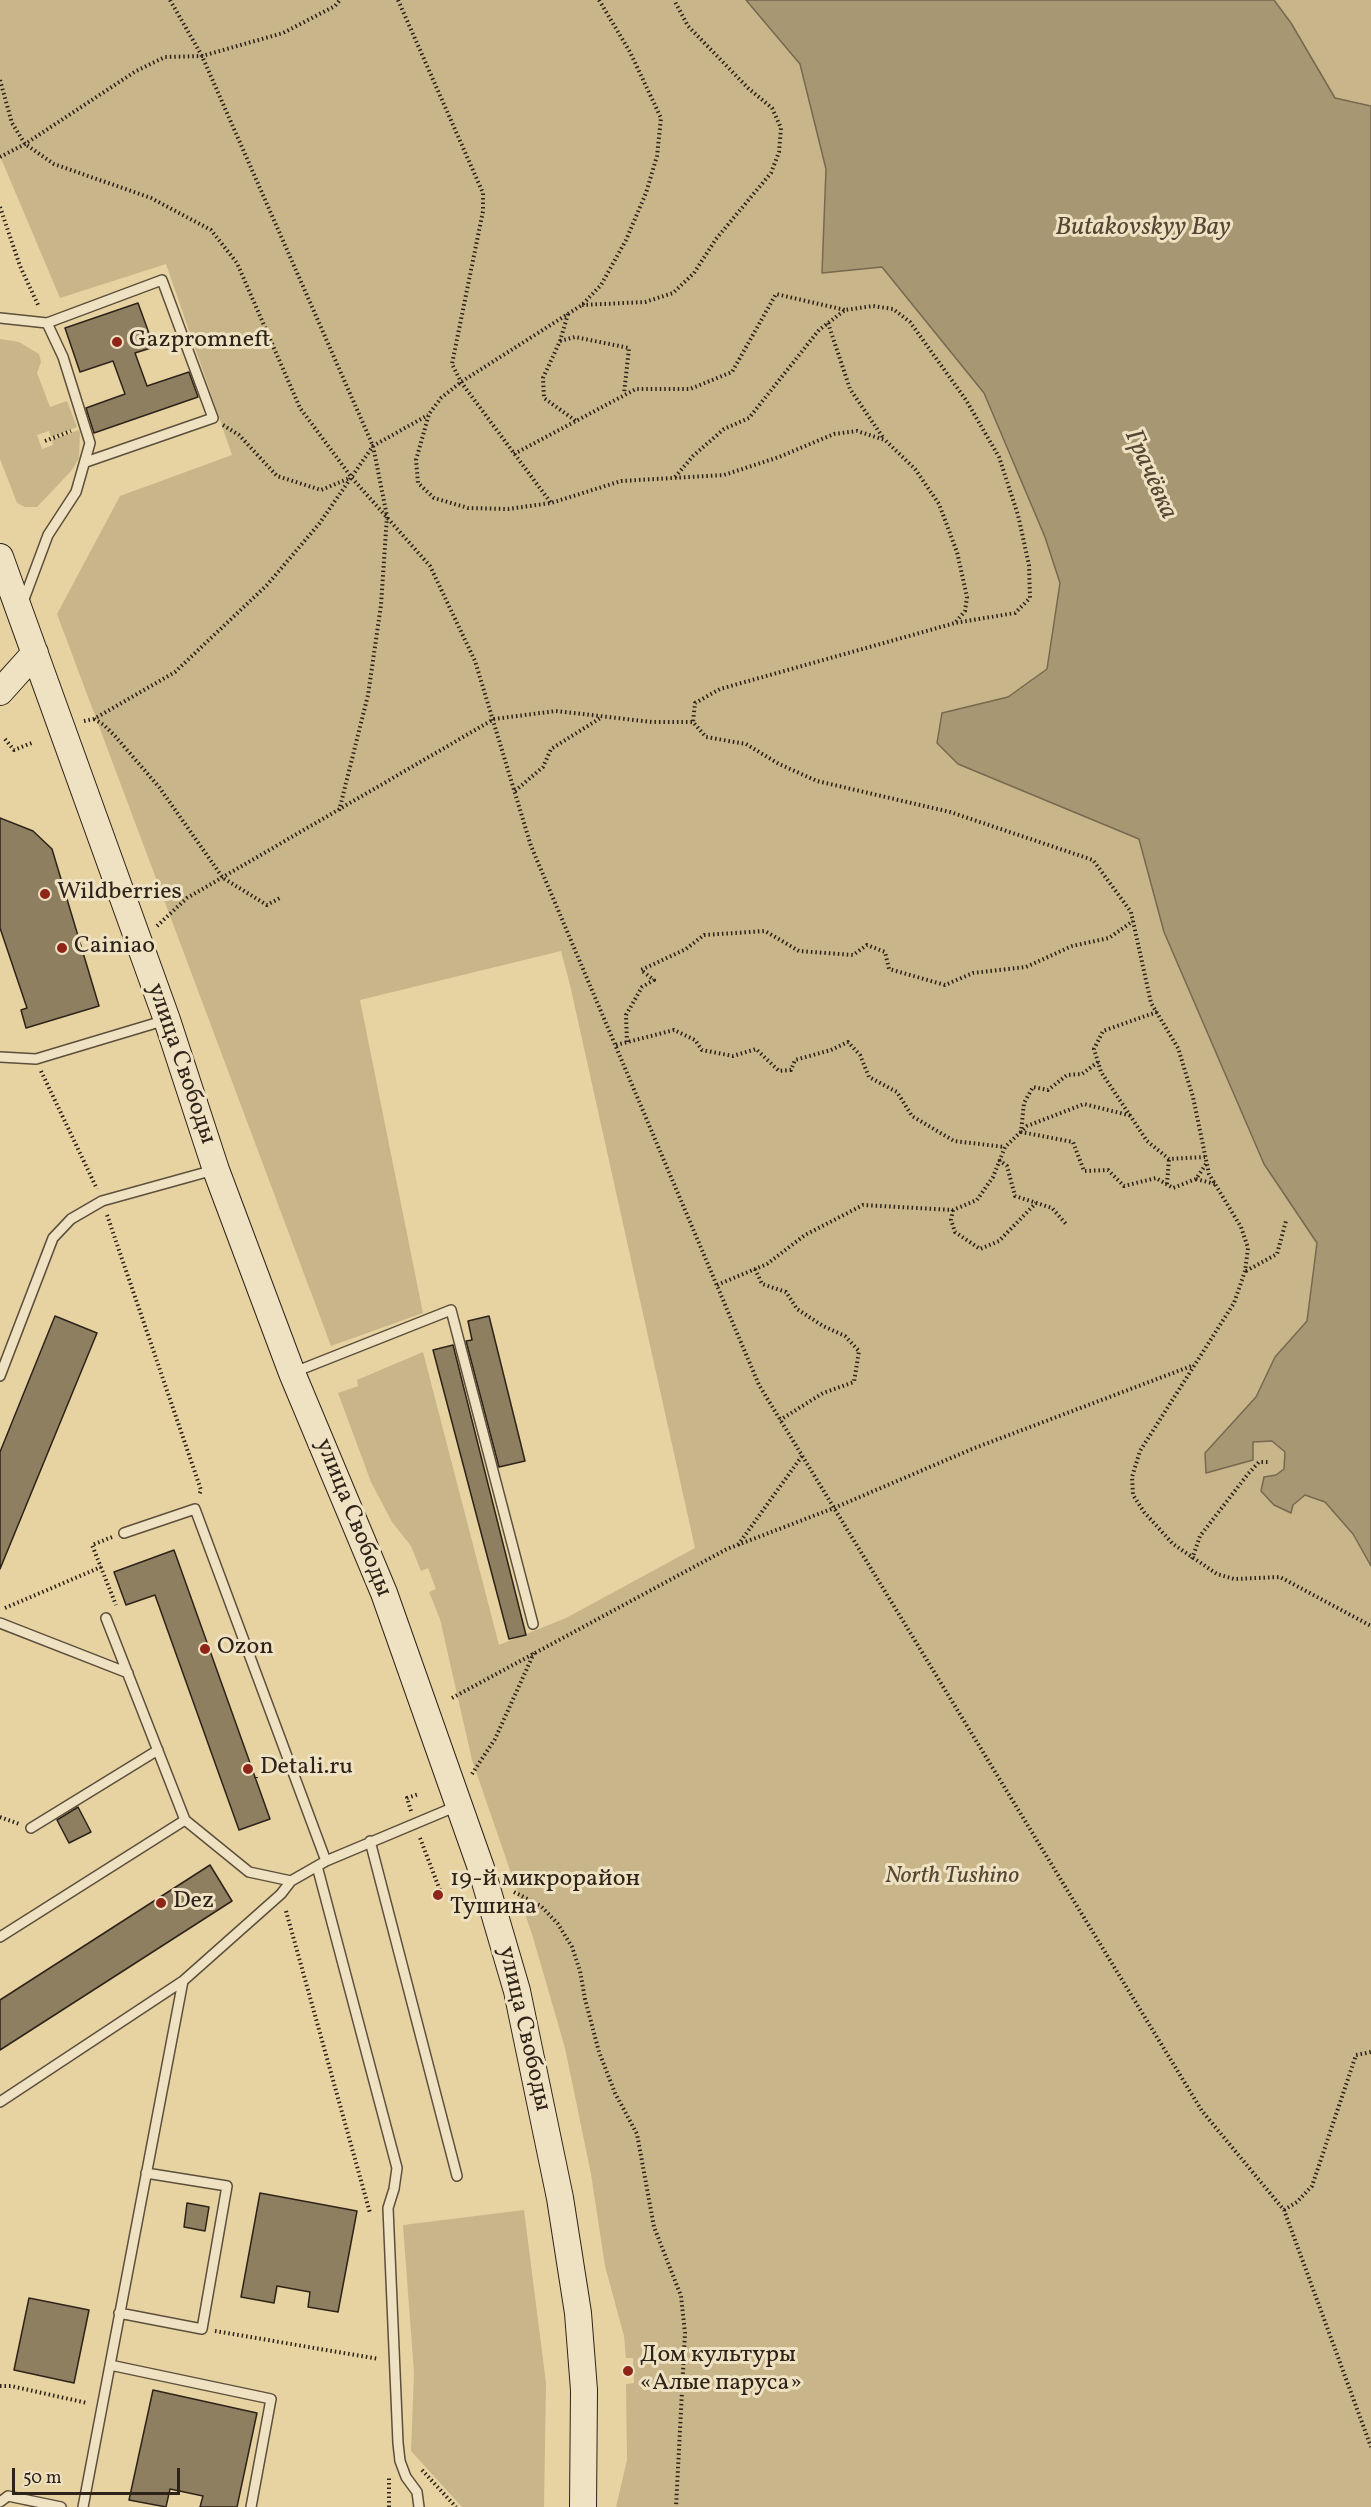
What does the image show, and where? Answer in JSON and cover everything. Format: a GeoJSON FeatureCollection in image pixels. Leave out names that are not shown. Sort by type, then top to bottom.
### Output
{"type":"FeatureCollection","features":[{"type":"Feature","properties":{"kind":"main road","name":"улица Свободы"},"geometry":{"type":"LineString","coordinates":[[0,557],[36,653],[137,943],[167,1020],[216,1170],[292,1373],[384,1593],[459,1805],[517,1990],[560,2198],[578,2313],[584,2390],[583,2507]]}},
{"type":"Feature","properties":{"kind":"main road"},"geometry":{"type":"LineString","coordinates":[[0,692],[36,653]]}},
{"type":"Feature","properties":{"kind":"lane"},"geometry":{"type":"LineString","coordinates":[[0,318],[47,323],[162,280],[213,418],[86,462]]}},
{"type":"Feature","properties":{"kind":"lane"},"geometry":{"type":"LineString","coordinates":[[20,613],[48,535],[76,492],[90,443],[63,357],[47,323]]}},
{"type":"Feature","properties":{"kind":"lane"},"geometry":{"type":"LineString","coordinates":[[0,1057],[36,1059],[167,1020]]}},
{"type":"Feature","properties":{"kind":"lane"},"geometry":{"type":"LineString","coordinates":[[0,1376],[53,1238],[71,1219],[102,1201],[216,1170]]}},
{"type":"Feature","properties":{"kind":"lane"},"geometry":{"type":"LineString","coordinates":[[292,1373],[451,1310],[533,1624]]}},
{"type":"Feature","properties":{"kind":"lane"},"geometry":{"type":"LineString","coordinates":[[124,1533],[195,1509],[321,1863],[397,2168],[388,2208],[398,2443],[400,2462],[406,2477],[417,2492],[419,2507]]}},
{"type":"Feature","properties":{"kind":"lane"},"geometry":{"type":"LineString","coordinates":[[106,1618],[185,1820],[249,1872],[291,1881]]}},
{"type":"Feature","properties":{"kind":"lane"},"geometry":{"type":"LineString","coordinates":[[0,1623],[128,1672]]}},
{"type":"Feature","properties":{"kind":"lane"},"geometry":{"type":"LineString","coordinates":[[31,1828],[158,1750]]}},
{"type":"Feature","properties":{"kind":"lane"},"geometry":{"type":"LineString","coordinates":[[0,2102],[183,1981],[281,1894],[291,1881],[321,1863],[459,1805]]}},
{"type":"Feature","properties":{"kind":"lane"},"geometry":{"type":"LineString","coordinates":[[0,1937],[185,1820]]}},
{"type":"Feature","properties":{"kind":"lane"},"geometry":{"type":"LineString","coordinates":[[370,1841],[457,2176]]}},
{"type":"Feature","properties":{"kind":"lane"},"geometry":{"type":"LineString","coordinates":[[83,2507],[183,1981]]}},
{"type":"Feature","properties":{"kind":"lane"},"geometry":{"type":"LineString","coordinates":[[119,2313],[202,2329],[227,2186],[146,2172]]}},
{"type":"Feature","properties":{"kind":"lane"},"geometry":{"type":"LineString","coordinates":[[110,2366],[271,2399],[251,2507]]}},
{"type":"Feature","properties":{"kind":"lane"},"geometry":{"type":"LineString","coordinates":[[0,2502],[8,2496],[61,2507]]}},
{"type":"Feature","properties":{"kind":"path"},"geometry":{"type":"LineString","coordinates":[[170,0],[202,56],[374,446],[387,516],[381,605],[368,695],[339,812]]}},
{"type":"Feature","properties":{"kind":"path"},"geometry":{"type":"LineString","coordinates":[[0,157],[26,144],[136,71],[165,57],[202,56],[283,33],[335,6],[340,0]]}},
{"type":"Feature","properties":{"kind":"path"},"geometry":{"type":"LineString","coordinates":[[398,0],[483,193],[483,211],[452,364],[461,382],[551,503]]}},
{"type":"Feature","properties":{"kind":"path"},"geometry":{"type":"LineString","coordinates":[[599,0],[630,52],[661,118],[657,156],[642,202],[626,240],[601,285],[582,305],[461,382],[441,398],[429,414],[416,460],[418,483],[434,498],[468,508],[508,509],[551,503],[621,482],[724,475],[779,457],[834,434],[857,431],[885,440]]}},
{"type":"Feature","properties":{"kind":"path"},"geometry":{"type":"LineString","coordinates":[[582,305],[645,302],[673,293],[694,273],[716,239],[771,173],[779,152],[781,128],[772,108],[748,88],[688,26],[674,0]]}},
{"type":"Feature","properties":{"kind":"path"},"geometry":{"type":"LineString","coordinates":[[0,80],[12,123],[26,144],[54,164],[151,198],[212,230],[237,263],[300,408],[352,478],[430,566],[475,661],[531,846],[759,1384],[1202,2111],[1284,2210],[1371,2446]]}},
{"type":"Feature","properties":{"kind":"path"},"geometry":{"type":"LineString","coordinates":[[0,207],[20,266],[47,323]]}},
{"type":"Feature","properties":{"kind":"path"},"geometry":{"type":"LineString","coordinates":[[514,454],[636,389],[690,389],[732,372],[776,294],[845,310],[873,306],[893,309],[910,322],[966,400],[999,457],[1023,535],[1029,565],[1030,598],[1015,613],[955,623],[720,689],[695,703],[693,722],[706,737],[746,744],[779,764],[817,781],[950,812],[1093,860],[1131,912],[1151,1003],[1178,1048],[1193,1097],[1209,1174],[1241,1227],[1248,1248],[1245,1271],[1234,1303],[1140,1451],[1132,1477],[1133,1495],[1144,1512],[1173,1544],[1217,1574],[1234,1579],[1280,1577],[1371,1626]]}},
{"type":"Feature","properties":{"kind":"path"},"geometry":{"type":"LineString","coordinates":[[674,477],[693,456],[724,429],[749,418],[819,330],[845,310]]}},
{"type":"Feature","properties":{"kind":"path"},"geometry":{"type":"LineString","coordinates":[[568,314],[560,341],[543,378],[544,398],[576,421]]}},
{"type":"Feature","properties":{"kind":"path"},"geometry":{"type":"LineString","coordinates":[[828,323],[850,389],[885,440],[915,469],[939,504],[957,552],[966,597],[965,611],[955,623]]}},
{"type":"Feature","properties":{"kind":"path"},"geometry":{"type":"LineString","coordinates":[[560,341],[575,337],[629,348],[624,395]]}},
{"type":"Feature","properties":{"kind":"path"},"geometry":{"type":"LineString","coordinates":[[280,898],[267,905],[223,878],[159,787],[115,736],[94,719],[175,672],[213,638],[267,585],[319,524],[374,446],[429,414]]}},
{"type":"Feature","properties":{"kind":"path"},"geometry":{"type":"LineString","coordinates":[[213,418],[238,435],[277,476],[321,489],[352,478]]}},
{"type":"Feature","properties":{"kind":"path"},"geometry":{"type":"LineString","coordinates":[[45,441],[86,426]]}},
{"type":"Feature","properties":{"kind":"path"},"geometry":{"type":"LineString","coordinates":[[137,943],[187,898],[339,812],[494,719],[556,711],[652,722],[693,722]]}},
{"type":"Feature","properties":{"kind":"path"},"geometry":{"type":"LineString","coordinates":[[515,791],[543,767],[551,749],[602,717]]}},
{"type":"Feature","properties":{"kind":"path"},"geometry":{"type":"LineString","coordinates":[[4,738],[14,750],[34,741]]}},
{"type":"Feature","properties":{"kind":"path"},"geometry":{"type":"LineString","coordinates":[[627,1042],[626,1015],[642,987],[654,980],[641,970],[686,949],[704,935],[765,931],[799,951],[853,955],[867,945],[885,952],[889,969],[945,985],[974,973],[1026,966],[1072,946],[1109,938],[1133,921]]}},
{"type":"Feature","properties":{"kind":"path"},"geometry":{"type":"LineString","coordinates":[[1157,1012],[1103,1031],[1094,1050],[1101,1072],[1147,1141],[1169,1159],[1205,1157]]}},
{"type":"Feature","properties":{"kind":"path"},"geometry":{"type":"LineString","coordinates":[[615,1045],[674,1030],[695,1040],[702,1050],[733,1056],[756,1050],[779,1071],[791,1070],[795,1060],[831,1050],[848,1042],[860,1055],[869,1077],[897,1092],[912,1116],[954,1141],[1005,1147]]}},
{"type":"Feature","properties":{"kind":"path"},"geometry":{"type":"LineString","coordinates":[[36,1059],[102,1201],[201,1490],[195,1509]]}},
{"type":"Feature","properties":{"kind":"path"},"geometry":{"type":"LineString","coordinates":[[1021,1132],[1024,1103],[1033,1087],[1048,1089],[1067,1075],[1083,1074],[1098,1062]]}},
{"type":"Feature","properties":{"kind":"path"},"geometry":{"type":"LineString","coordinates":[[717,1285],[767,1264],[805,1235],[863,1205],[953,1210],[977,1200],[993,1177],[1005,1147],[1027,1126],[1084,1104],[1132,1116]]}},
{"type":"Feature","properties":{"kind":"path"},"geometry":{"type":"LineString","coordinates":[[1021,1132],[1073,1142],[1084,1171],[1108,1170],[1124,1186],[1156,1178],[1173,1188],[1196,1179],[1207,1163]]}},
{"type":"Feature","properties":{"kind":"path"},"geometry":{"type":"LineString","coordinates":[[1167,1184],[1169,1159]]}},
{"type":"Feature","properties":{"kind":"path"},"geometry":{"type":"LineString","coordinates":[[999,1160],[1008,1166],[1015,1196],[1052,1208],[1066,1224]]}},
{"type":"Feature","properties":{"kind":"path"},"geometry":{"type":"LineString","coordinates":[[1196,1179],[1215,1184]]}},
{"type":"Feature","properties":{"kind":"path"},"geometry":{"type":"LineString","coordinates":[[953,1210],[951,1220],[955,1232],[980,1250],[999,1241],[1036,1203]]}},
{"type":"Feature","properties":{"kind":"path"},"geometry":{"type":"LineString","coordinates":[[1245,1271],[1277,1254],[1286,1221]]}},
{"type":"Feature","properties":{"kind":"path"},"geometry":{"type":"LineString","coordinates":[[755,1269],[762,1284],[786,1292],[797,1309],[823,1326],[845,1336],[859,1351],[854,1382],[823,1394],[780,1420]]}},
{"type":"Feature","properties":{"kind":"path"},"geometry":{"type":"LineString","coordinates":[[452,1698],[737,1545],[834,1508],[972,1449],[1194,1365]]}},
{"type":"Feature","properties":{"kind":"path"},"geometry":{"type":"LineString","coordinates":[[737,1545],[802,1456]]}},
{"type":"Feature","properties":{"kind":"path"},"geometry":{"type":"LineString","coordinates":[[1192,1559],[1200,1536],[1248,1474],[1259,1462],[1269,1462]]}},
{"type":"Feature","properties":{"kind":"path"},"geometry":{"type":"LineString","coordinates":[[106,1618],[118,1612],[92,1545],[124,1533]]}},
{"type":"Feature","properties":{"kind":"path"},"geometry":{"type":"LineString","coordinates":[[0,1610],[100,1567]]}},
{"type":"Feature","properties":{"kind":"path"},"geometry":{"type":"LineString","coordinates":[[472,1774],[495,1739],[534,1652]]}},
{"type":"Feature","properties":{"kind":"path"},"geometry":{"type":"LineString","coordinates":[[419,1794],[407,1798],[441,1893]]}},
{"type":"Feature","properties":{"kind":"path"},"geometry":{"type":"LineString","coordinates":[[514,1892],[541,1906],[558,1924],[572,1947],[599,2052],[615,2093],[637,2134],[654,2227],[681,2296],[685,2333],[676,2507]]}},
{"type":"Feature","properties":{"kind":"path"},"geometry":{"type":"LineString","coordinates":[[281,1894],[370,2210],[371,2222]]}},
{"type":"Feature","properties":{"kind":"path"},"geometry":{"type":"LineString","coordinates":[[1284,2210],[1297,2202],[1312,2186],[1356,2055],[1371,2052]]}},
{"type":"Feature","properties":{"kind":"path"},"geometry":{"type":"LineString","coordinates":[[202,2329],[383,2359],[382,2348]]}},
{"type":"Feature","properties":{"kind":"path"},"geometry":{"type":"LineString","coordinates":[[0,2386],[11,2386],[102,2406]]}},
{"type":"Feature","properties":{"kind":"path"},"geometry":{"type":"LineString","coordinates":[[398,2443],[456,2507]]}},
{"type":"Feature","properties":{"kind":"path"},"geometry":{"type":"LineString","coordinates":[[389,2476],[389,2507]]}},
{"type":"Feature","properties":{"kind":"green space","name":"North Tushino"},"geometry":{"type":"Polygon","coordinates":[[[0,0],[746,0],[800,64],[826,169],[822,272],[882,267],[984,393],[1045,537],[1060,583],[1047,669],[1008,697],[942,713],[958,764],[1139,839],[1164,932],[1264,1164],[1317,1243],[1307,1321],[1275,1357],[1256,1397],[1205,1454],[1207,1473],[1252,1442],[1272,1441],[1285,1452],[1284,1469],[1276,1475],[1264,1477],[1262,1491],[1274,1505],[1291,1512],[1293,1505],[1305,1495],[1325,1502],[1353,1534],[1371,1566],[1371,2507],[616,2507],[627,2460],[626,2384],[634,2383],[633,2358],[626,2358],[624,2336],[605,2266],[591,2174],[565,2048],[532,1934],[472,1760],[440,1619],[429,1592],[436,1589],[428,1568],[421,1571],[411,1546],[392,1522],[371,1482],[338,1393],[358,1386],[357,1380],[423,1352],[499,1645],[566,1618],[695,1548],[570,985],[561,951],[360,1000],[423,1313],[331,1346],[57,614],[120,496],[232,455],[166,264],[60,298],[0,156],[0,0]]]}},
{"type":"Feature","properties":{"kind":"green space"},"geometry":{"type":"Polygon","coordinates":[[[1274,0],[1371,0],[1371,106],[1335,99],[1291,23],[1274,0]]]}},
{"type":"Feature","properties":{"kind":"green space"},"geometry":{"type":"Polygon","coordinates":[[[0,339],[19,342],[39,354],[41,362],[37,373],[50,407],[67,401],[77,427],[51,437],[49,431],[37,435],[42,449],[53,445],[52,440],[79,430],[80,433],[79,458],[72,470],[37,507],[25,507],[17,503],[0,459],[0,339]]]}},
{"type":"Feature","properties":{"kind":"green space"},"geometry":{"type":"Polygon","coordinates":[[[524,2210],[546,2383],[544,2507],[462,2507],[411,2451],[414,2373],[403,2225],[524,2210]]]}},
{"type":"Feature","properties":{"kind":"water","name":"Butakovskyy Bay"},"geometry":{"type":"Polygon","coordinates":[[[746,0],[1274,0],[1291,23],[1335,98],[1371,106],[1371,1566],[1353,1534],[1325,1502],[1305,1495],[1293,1505],[1291,1513],[1274,1505],[1261,1491],[1264,1477],[1276,1475],[1284,1469],[1285,1452],[1272,1441],[1253,1442],[1253,1460],[1206,1473],[1205,1453],[1256,1397],[1275,1357],[1307,1321],[1317,1243],[1264,1164],[1164,932],[1139,839],[958,764],[937,743],[942,713],[1008,697],[1047,669],[1060,583],[1045,537],[984,393],[882,267],[822,273],[826,169],[800,64],[746,0]]]}},
{"type":"Feature","properties":{"kind":"building"},"geometry":{"type":"Polygon","coordinates":[[[138,303],[154,347],[135,353],[147,386],[189,372],[198,397],[94,433],[86,408],[125,394],[113,361],[80,372],[65,328],[138,303]]]}},
{"type":"Feature","properties":{"kind":"building"},"geometry":{"type":"Polygon","coordinates":[[[0,818],[33,831],[52,849],[99,1006],[26,1028],[21,1010],[27,1008],[0,928],[0,818]]]}},
{"type":"Feature","properties":{"kind":"building"},"geometry":{"type":"Polygon","coordinates":[[[55,1316],[97,1333],[0,1569],[0,1452],[55,1316]]]}},
{"type":"Feature","properties":{"kind":"building"},"geometry":{"type":"Polygon","coordinates":[[[489,1316],[525,1461],[499,1467],[466,1341],[472,1340],[468,1321],[489,1316]]]}},
{"type":"Feature","properties":{"kind":"building"},"geometry":{"type":"Polygon","coordinates":[[[453,1345],[526,1635],[509,1639],[433,1350],[453,1345]]]}},
{"type":"Feature","properties":{"kind":"building"},"geometry":{"type":"Polygon","coordinates":[[[174,1550],[270,1819],[239,1830],[155,1595],[126,1605],[114,1572],[174,1550]]]}},
{"type":"Feature","properties":{"kind":"building"},"geometry":{"type":"Polygon","coordinates":[[[78,1807],[91,1832],[69,1843],[57,1820],[78,1807]]]}},
{"type":"Feature","properties":{"kind":"building"},"geometry":{"type":"Polygon","coordinates":[[[210,1865],[232,1901],[0,2050],[0,2000],[210,1865]]]}},
{"type":"Feature","properties":{"kind":"building"},"geometry":{"type":"Polygon","coordinates":[[[260,2193],[357,2211],[338,2312],[308,2307],[310,2292],[277,2286],[274,2303],[241,2297],[260,2193]]]}},
{"type":"Feature","properties":{"kind":"building"},"geometry":{"type":"Polygon","coordinates":[[[187,2203],[209,2207],[205,2231],[184,2227],[187,2203]]]}},
{"type":"Feature","properties":{"kind":"building"},"geometry":{"type":"Polygon","coordinates":[[[29,2298],[89,2310],[74,2383],[14,2370],[29,2298]]]}},
{"type":"Feature","properties":{"kind":"building"},"geometry":{"type":"Polygon","coordinates":[[[153,2390],[257,2413],[237,2507],[200,2507],[203,2496],[170,2489],[166,2507],[129,2500],[153,2390]]]}},
{"type":"Feature","properties":{"kind":"place","name":"Gazpromneft"},"geometry":{"type":"Point","coordinates":[117,342]}},
{"type":"Feature","properties":{"kind":"place","name":"Wildberries"},"geometry":{"type":"Point","coordinates":[45,894]}},
{"type":"Feature","properties":{"kind":"place","name":"Cainiao"},"geometry":{"type":"Point","coordinates":[62,948]}},
{"type":"Feature","properties":{"kind":"place","name":"Ozon"},"geometry":{"type":"Point","coordinates":[205,1649]}},
{"type":"Feature","properties":{"kind":"place","name":"Detali.ru"},"geometry":{"type":"Point","coordinates":[248,1769]}},
{"type":"Feature","properties":{"kind":"place","name":"19-й микрорайон Тушина"},"geometry":{"type":"Point","coordinates":[438,1895]}},
{"type":"Feature","properties":{"kind":"place","name":"Dez"},"geometry":{"type":"Point","coordinates":[161,1903]}},
{"type":"Feature","properties":{"kind":"place","name":"Дом культуры «Алые паруса»"},"geometry":{"type":"Point","coordinates":[628,2371]}},
{"type":"Feature","properties":{"kind":"water label","name":"Грачёвка"},"geometry":{"type":"Point","coordinates":[1149,475]}}]}
